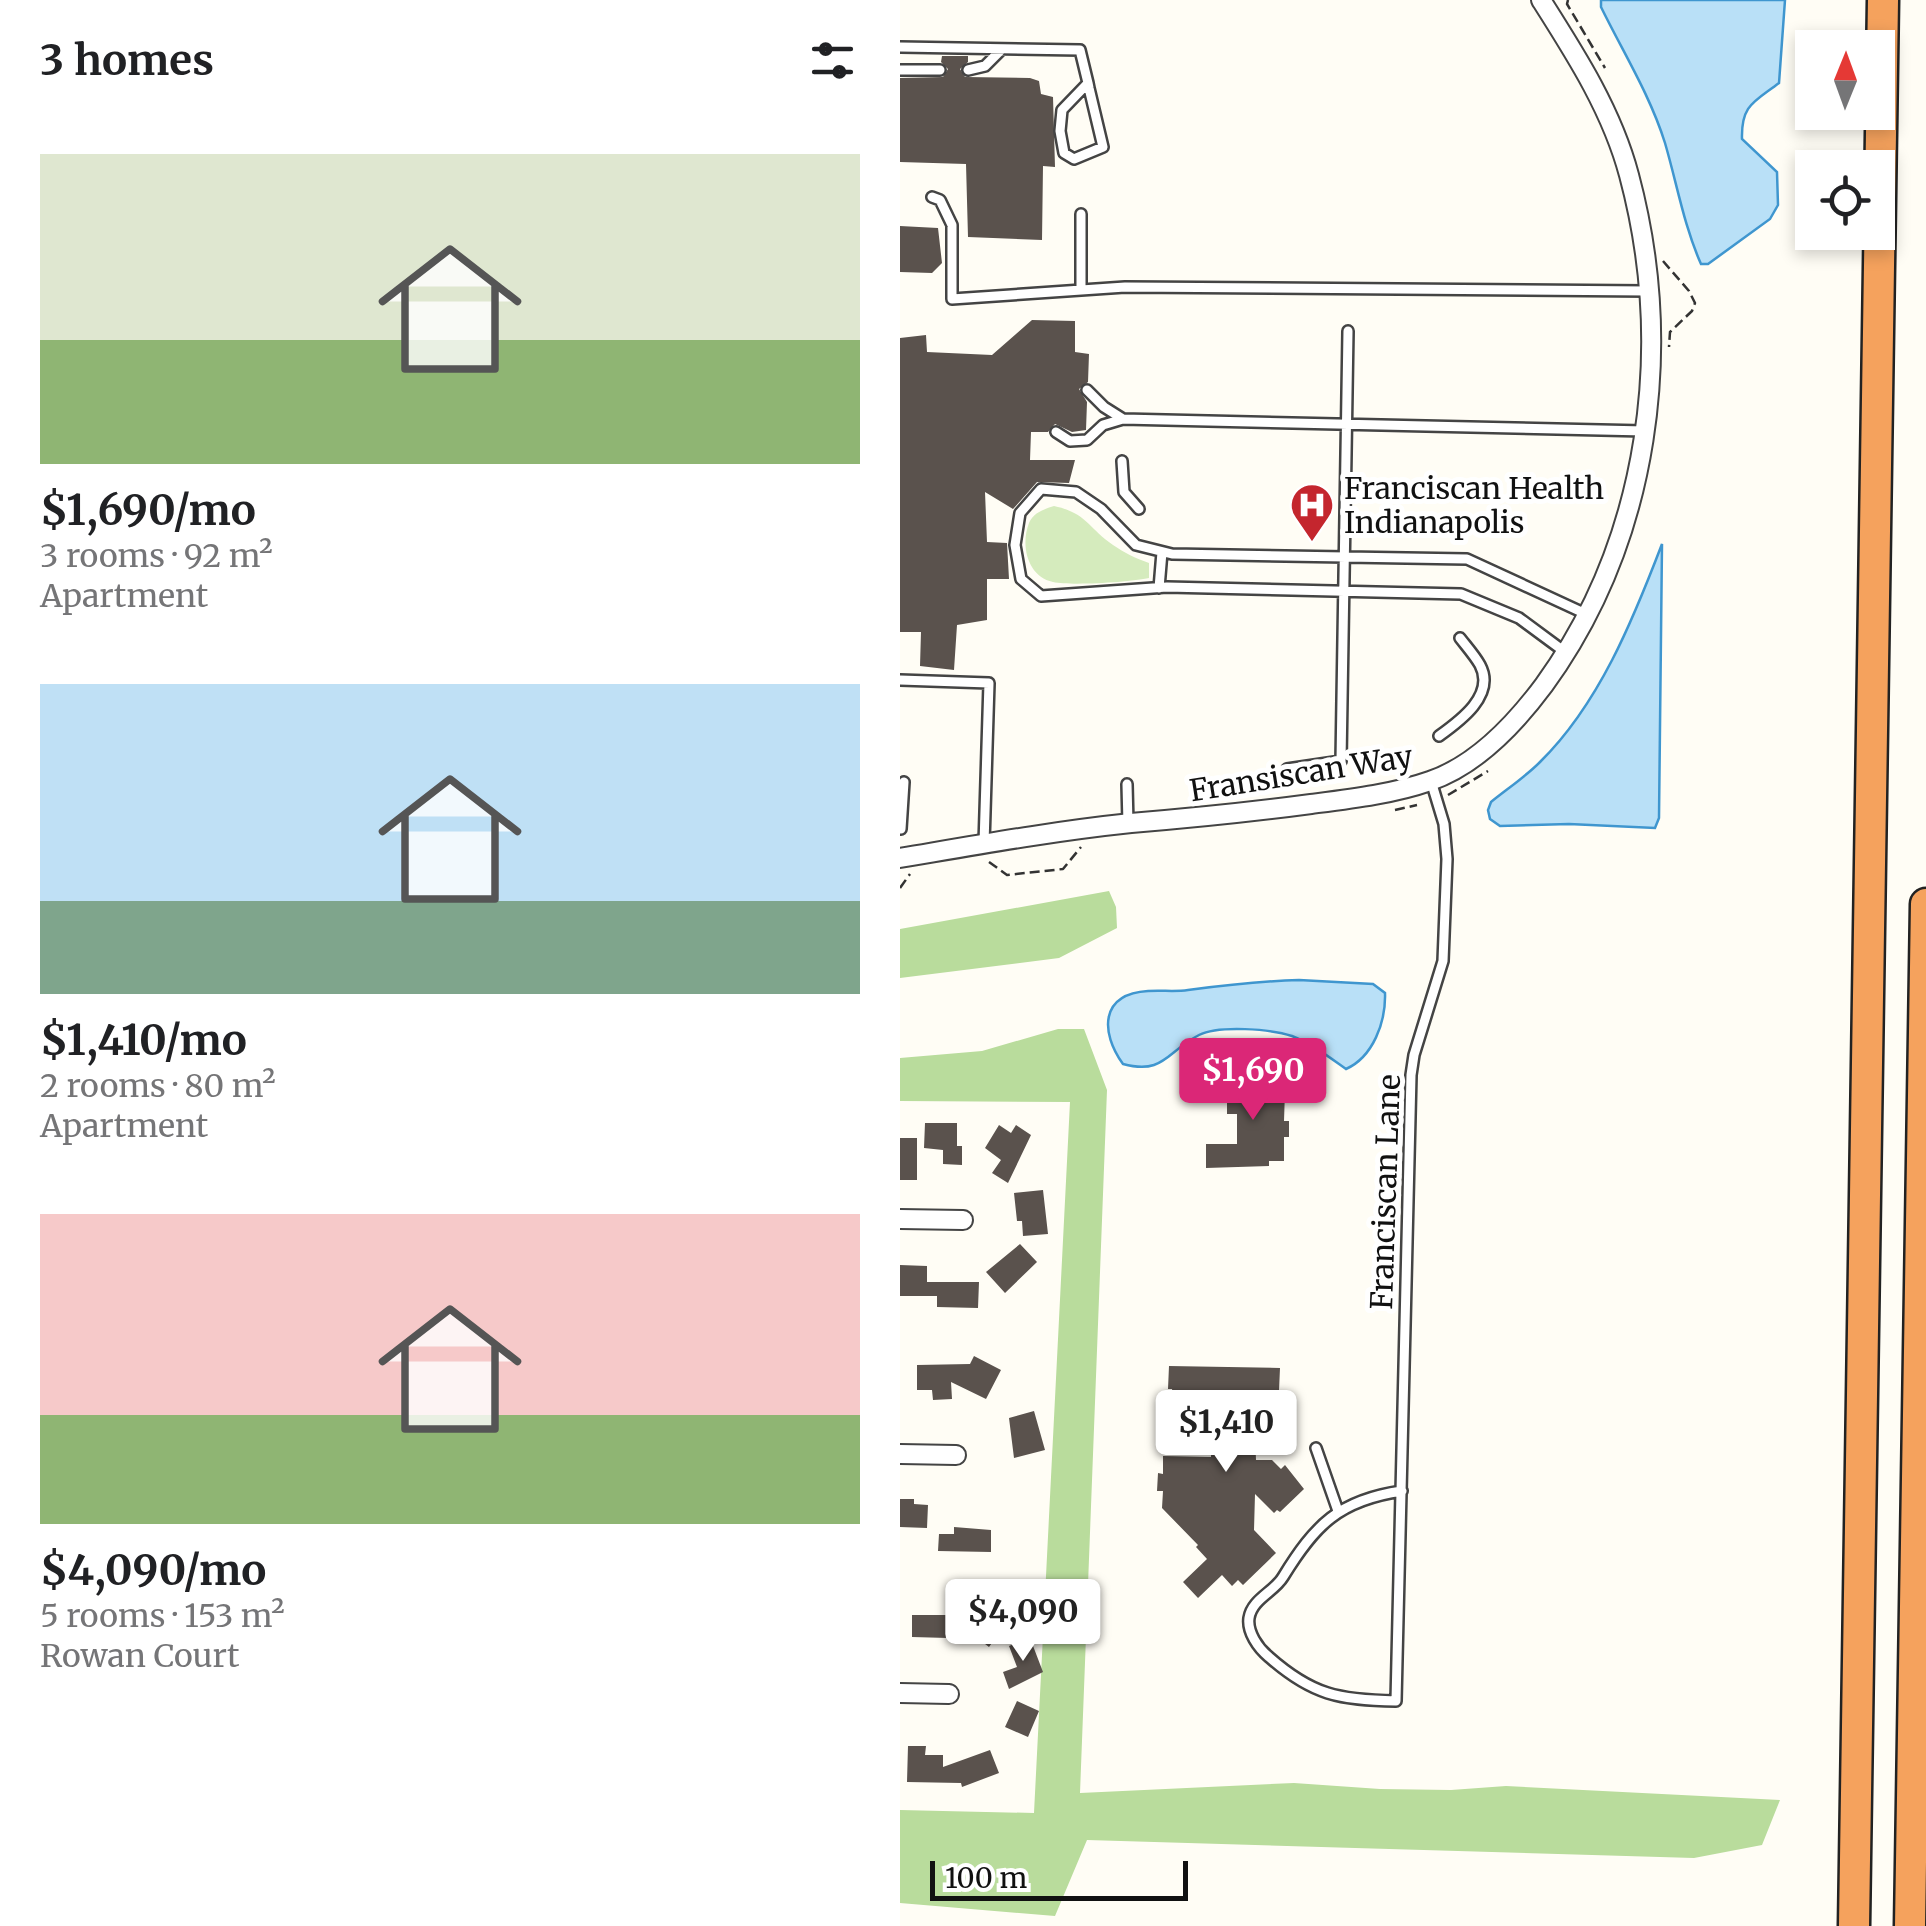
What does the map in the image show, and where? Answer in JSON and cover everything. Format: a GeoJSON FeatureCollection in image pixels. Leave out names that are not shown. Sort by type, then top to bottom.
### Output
{"type":"FeatureCollection","features":[{"type":"Feature","properties":{"kind":"highway"},"geometry":{"type":"LineString","coordinates":[[1853,1926],[1883,0]]}},
{"type":"Feature","properties":{"kind":"highway"},"geometry":{"type":"LineString","coordinates":[[1910,1926],[1926,904]]}},
{"type":"Feature","properties":{"kind":"highway"},"geometry":{"type":"LineString","coordinates":[[1912,1742],[1923,1926]]}},
{"type":"Feature","properties":{"kind":"street","name":"Fransiscan Way"},"geometry":{"type":"LineString","coordinates":[[900,858],[1128,824],[1226,816],[1354,798],[1432,781],[1480,754],[1529,705],[1567,654],[1588,615],[1629,511],[1646,431],[1652,354],[1651,290],[1628,171],[1595,86],[1542,0]]}},
{"type":"Feature","properties":{"kind":"street"},"geometry":{"type":"LineString","coordinates":[[900,1219],[964,1220]]}},
{"type":"Feature","properties":{"kind":"street"},"geometry":{"type":"LineString","coordinates":[[900,1454],[956,1454]]}},
{"type":"Feature","properties":{"kind":"street"},"geometry":{"type":"LineString","coordinates":[[900,1692],[950,1694]]}},
{"type":"Feature","properties":{"kind":"lane"},"geometry":{"type":"LineString","coordinates":[[940,70],[902,70],[902,47],[1080,50],[1088,83],[1102,147],[1074,159],[1064,153],[1060,132],[1062,110],[1088,83]]}},
{"type":"Feature","properties":{"kind":"lane"},"geometry":{"type":"LineString","coordinates":[[968,70],[985,66],[1002,48]]}},
{"type":"Feature","properties":{"kind":"lane"},"geometry":{"type":"LineString","coordinates":[[932,197],[940,200],[952,225],[952,299],[1081,288],[1651,290]]}},
{"type":"Feature","properties":{"kind":"lane"},"geometry":{"type":"LineString","coordinates":[[1081,214],[1081,288]]}},
{"type":"Feature","properties":{"kind":"lane"},"geometry":{"type":"LineString","coordinates":[[1287,769],[1341,761],[1348,331]]}},
{"type":"Feature","properties":{"kind":"lane"},"geometry":{"type":"LineString","coordinates":[[1088,390],[1123,419]]}},
{"type":"Feature","properties":{"kind":"lane"},"geometry":{"type":"LineString","coordinates":[[1056,432],[1070,441],[1088,440],[1103,426],[1123,419],[1646,431]]}},
{"type":"Feature","properties":{"kind":"lane"},"geometry":{"type":"LineString","coordinates":[[1122,461],[1124,492],[1139,509]]}},
{"type":"Feature","properties":{"kind":"lane"},"geometry":{"type":"LineString","coordinates":[[1567,654],[1519,618],[1461,594],[1159,588],[1042,596],[1021,580],[1015,545],[1020,513],[1041,489],[1076,492],[1101,509],[1136,545],[1162,552],[1468,559],[1588,615]]}},
{"type":"Feature","properties":{"kind":"lane"},"geometry":{"type":"LineString","coordinates":[[1159,588],[1162,552]]}},
{"type":"Feature","properties":{"kind":"lane"},"geometry":{"type":"LineString","coordinates":[[1439,736],[1468,716],[1482,689],[1482,669],[1460,638]]}},
{"type":"Feature","properties":{"kind":"lane"},"geometry":{"type":"LineString","coordinates":[[900,680],[989,683],[984,844]]}},
{"type":"Feature","properties":{"kind":"lane","name":"Franciscan Lane"},"geometry":{"type":"LineString","coordinates":[[1402,1490],[1368,1496],[1338,1511],[1310,1538],[1279,1585],[1252,1607],[1248,1621],[1262,1651],[1302,1684],[1324,1694],[1354,1700],[1396,1701],[1402,1490],[1411,1076],[1443,961],[1445,927],[1444,824],[1432,781]]}},
{"type":"Feature","properties":{"kind":"lane"},"geometry":{"type":"LineString","coordinates":[[902,829],[904,782]]}},
{"type":"Feature","properties":{"kind":"lane"},"geometry":{"type":"LineString","coordinates":[[1128,784],[1128,824]]}},
{"type":"Feature","properties":{"kind":"lane"},"geometry":{"type":"LineString","coordinates":[[1316,1448],[1338,1511]]}},
{"type":"Feature","properties":{"kind":"green space"},"geometry":{"type":"Polygon","coordinates":[[[1054,506],[1074,513],[1113,545],[1149,563],[1149,578],[1073,584],[1053,582],[1037,574],[1028,559],[1026,532],[1033,517],[1054,506]]]}},
{"type":"Feature","properties":{"kind":"green space"},"geometry":{"type":"Polygon","coordinates":[[[1109,891],[1116,907],[1117,928],[1059,958],[900,978],[900,929],[1109,891]]]}},
{"type":"Feature","properties":{"kind":"green space"},"geometry":{"type":"Polygon","coordinates":[[[1058,1029],[1084,1029],[1107,1090],[1080,1793],[1294,1783],[1380,1789],[1506,1786],[1780,1800],[1762,1845],[1694,1858],[1087,1840],[1055,1916],[900,1903],[900,1810],[1034,1813],[1070,1102],[900,1101],[900,1058],[982,1051],[1058,1029]]]}},
{"type":"Feature","properties":{"kind":"water"},"geometry":{"type":"Polygon","coordinates":[[[1601,0],[1785,0],[1779,83],[1751,105],[1742,128],[1742,139],[1777,172],[1778,205],[1770,219],[1708,264],[1701,264],[1695,250],[1659,125],[1601,0]]]}},
{"type":"Feature","properties":{"kind":"water"},"geometry":{"type":"Polygon","coordinates":[[[1662,544],[1659,818],[1655,828],[1500,826],[1490,819],[1491,802],[1540,762],[1580,714],[1626,631],[1662,544]]]}},
{"type":"Feature","properties":{"kind":"water"},"geometry":{"type":"Polygon","coordinates":[[[1299,980],[1373,984],[1385,993],[1376,1037],[1364,1056],[1346,1069],[1292,1036],[1259,1030],[1208,1032],[1156,1064],[1137,1067],[1123,1064],[1110,1040],[1109,1017],[1113,1007],[1132,994],[1299,980]]]}},
{"type":"Feature","properties":{"kind":"building"},"geometry":{"type":"Polygon","coordinates":[[[942,56],[968,56],[968,62],[960,69],[965,77],[1030,78],[1039,81],[1041,94],[1053,97],[1055,167],[1043,166],[1042,240],[968,237],[966,164],[900,162],[900,78],[943,77],[948,69],[941,62],[942,56]]]}},
{"type":"Feature","properties":{"kind":"building"},"geometry":{"type":"Polygon","coordinates":[[[900,226],[938,228],[942,263],[932,273],[900,272],[900,226]]]}},
{"type":"Feature","properties":{"kind":"building"},"geometry":{"type":"Polygon","coordinates":[[[1032,320],[1075,321],[1075,352],[1089,354],[1088,382],[1079,389],[1087,402],[1086,430],[1072,432],[1055,424],[1048,432],[1031,432],[1030,460],[1075,460],[1069,483],[1037,482],[1013,509],[985,492],[987,542],[1007,543],[1009,579],[987,579],[987,620],[957,625],[954,670],[920,666],[921,632],[900,632],[900,338],[926,335],[927,352],[992,355],[1032,320]]]}},
{"type":"Feature","properties":{"kind":"building"},"geometry":{"type":"Polygon","coordinates":[[[1227,1075],[1278,1076],[1277,1091],[1285,1091],[1284,1121],[1289,1121],[1284,1161],[1269,1161],[1269,1166],[1206,1168],[1206,1144],[1237,1144],[1237,1114],[1227,1114],[1227,1075]]]}},
{"type":"Feature","properties":{"kind":"building"},"geometry":{"type":"Polygon","coordinates":[[[925,1123],[957,1123],[962,1165],[943,1164],[943,1150],[924,1148],[925,1123]]]}},
{"type":"Feature","properties":{"kind":"building"},"geometry":{"type":"Polygon","coordinates":[[[999,1125],[1011,1133],[1016,1125],[1031,1135],[1008,1183],[992,1173],[1001,1160],[985,1148],[999,1125]]]}},
{"type":"Feature","properties":{"kind":"building"},"geometry":{"type":"Polygon","coordinates":[[[900,1138],[917,1138],[917,1180],[900,1180],[900,1138]]]}},
{"type":"Feature","properties":{"kind":"building"},"geometry":{"type":"Polygon","coordinates":[[[1043,1190],[1048,1234],[1023,1236],[1014,1193],[1043,1190]]]}},
{"type":"Feature","properties":{"kind":"building"},"geometry":{"type":"Polygon","coordinates":[[[1020,1244],[1037,1262],[1005,1293],[986,1272],[1020,1244]]]}},
{"type":"Feature","properties":{"kind":"building"},"geometry":{"type":"Polygon","coordinates":[[[900,1265],[927,1266],[927,1282],[979,1282],[978,1308],[937,1307],[937,1296],[900,1296],[900,1265]]]}},
{"type":"Feature","properties":{"kind":"building"},"geometry":{"type":"Polygon","coordinates":[[[974,1356],[1001,1370],[986,1399],[951,1382],[952,1399],[933,1400],[932,1390],[917,1390],[917,1365],[970,1364],[974,1356]]]}},
{"type":"Feature","properties":{"kind":"building"},"geometry":{"type":"Polygon","coordinates":[[[1169,1366],[1280,1368],[1279,1391],[1274,1391],[1273,1398],[1266,1398],[1265,1408],[1254,1408],[1256,1460],[1272,1460],[1281,1469],[1285,1465],[1304,1489],[1274,1513],[1255,1494],[1254,1530],[1276,1553],[1243,1585],[1238,1580],[1232,1586],[1222,1575],[1198,1598],[1183,1582],[1207,1559],[1162,1508],[1163,1491],[1157,1491],[1158,1473],[1163,1474],[1163,1456],[1211,1457],[1213,1397],[1173,1396],[1172,1389],[1168,1389],[1169,1366]]]}},
{"type":"Feature","properties":{"kind":"building"},"geometry":{"type":"Polygon","coordinates":[[[1034,1411],[1045,1450],[1014,1458],[1009,1418],[1034,1411]]]}},
{"type":"Feature","properties":{"kind":"building"},"geometry":{"type":"Polygon","coordinates":[[[900,1499],[928,1505],[927,1528],[900,1527],[900,1499]]]}},
{"type":"Feature","properties":{"kind":"building"},"geometry":{"type":"Polygon","coordinates":[[[954,1527],[991,1530],[991,1552],[938,1551],[939,1534],[954,1534],[954,1527]]]}},
{"type":"Feature","properties":{"kind":"building"},"geometry":{"type":"Polygon","coordinates":[[[977,1592],[1011,1617],[989,1647],[972,1634],[979,1623],[963,1611],[977,1592]]]}},
{"type":"Feature","properties":{"kind":"building"},"geometry":{"type":"Polygon","coordinates":[[[912,1615],[948,1615],[948,1638],[912,1637],[912,1615]]]}},
{"type":"Feature","properties":{"kind":"building"},"geometry":{"type":"Polygon","coordinates":[[[1030,1638],[1043,1672],[1009,1689],[1003,1672],[1017,1667],[1009,1646],[1030,1638]]]}},
{"type":"Feature","properties":{"kind":"building"},"geometry":{"type":"Polygon","coordinates":[[[1017,1701],[1039,1711],[1028,1737],[1005,1727],[1017,1701]]]}},
{"type":"Feature","properties":{"kind":"building"},"geometry":{"type":"Polygon","coordinates":[[[908,1746],[926,1746],[925,1755],[943,1755],[943,1767],[990,1750],[999,1773],[962,1787],[961,1783],[907,1782],[908,1746]]]}},
{"type":"Feature","properties":{"kind":"place","name":"Franciscan Health Indianapolis"},"geometry":{"type":"Point","coordinates":[1312,543]}}]}
